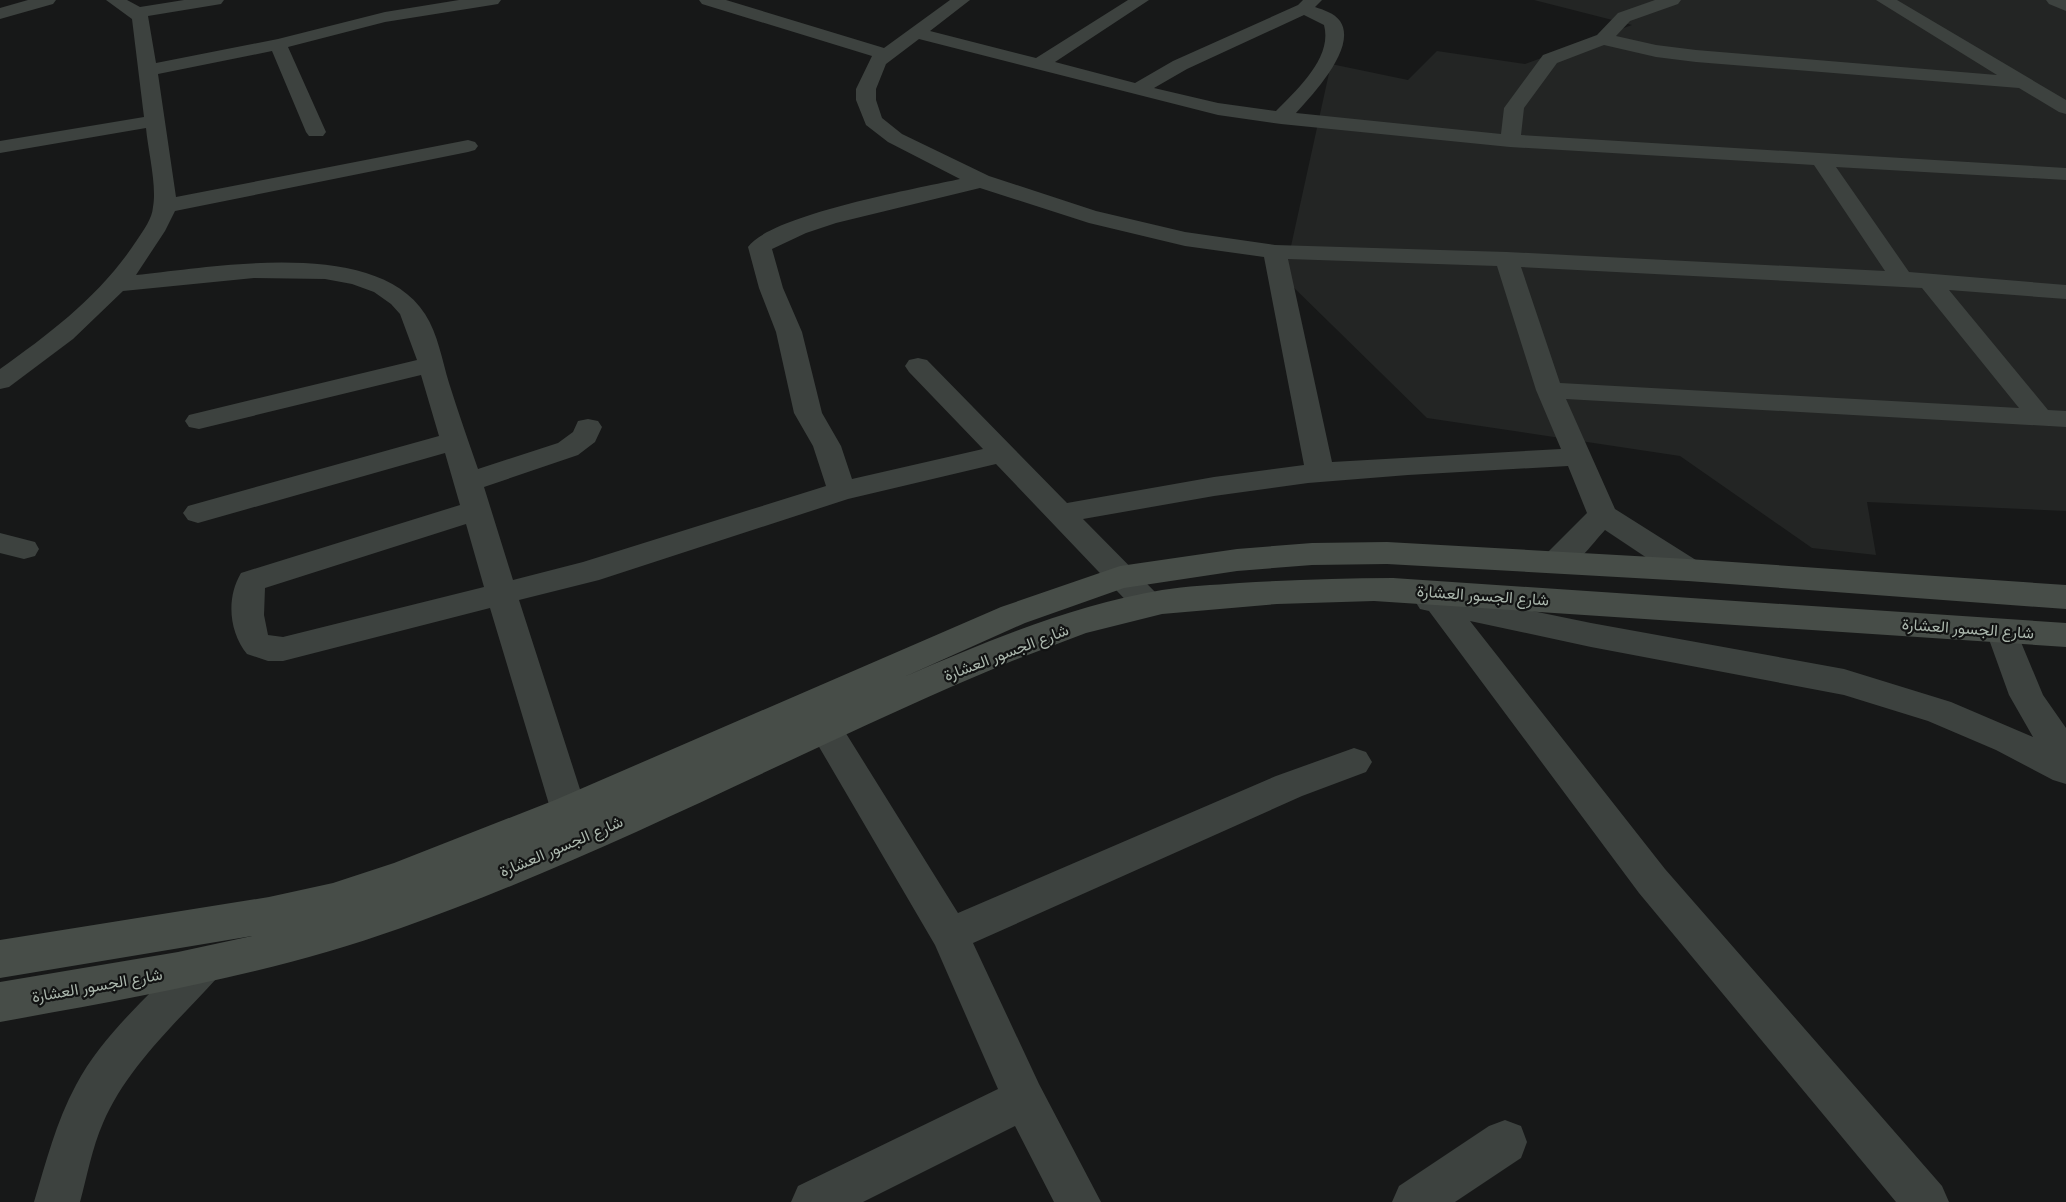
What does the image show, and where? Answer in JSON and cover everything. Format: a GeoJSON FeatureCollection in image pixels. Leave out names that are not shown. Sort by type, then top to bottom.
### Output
{"type":"FeatureCollection","features":[{"type":"Feature","properties":{"kind":"main road","name":"شارع الجسور العشارة"},"geometry":{"type":"LineString","coordinates":[[0,959],[269,915],[333,900],[401,878],[569,811],[983,628],[1073,592],[1119,577],[1237,560],[1312,554],[1387,553],[1688,570],[2066,597]]}},
{"type":"Feature","properties":{"kind":"main road","name":"شارع الجسور العشارة"},"geometry":{"type":"LineString","coordinates":[[0,1002],[202,966],[323,935],[393,914],[601,830],[957,668],[1045,635],[1149,605],[1202,597],[1393,589],[2066,635]]}},
{"type":"Feature","properties":{"kind":"street"},"geometry":{"type":"LineString","coordinates":[[0,14],[47,0]]}},
{"type":"Feature","properties":{"kind":"street"},"geometry":{"type":"LineString","coordinates":[[0,381],[53,344],[119,284],[142,252],[166,206],[141,19],[137,13],[115,0]]}},
{"type":"Feature","properties":{"kind":"street"},"geometry":{"type":"LineString","coordinates":[[137,13],[215,0]]}},
{"type":"Feature","properties":{"kind":"street"},"geometry":{"type":"LineString","coordinates":[[149,70],[278,44],[385,17],[492,0]]}},
{"type":"Feature","properties":{"kind":"street"},"geometry":{"type":"LineString","coordinates":[[708,0],[884,54]]}},
{"type":"Feature","properties":{"kind":"street"},"geometry":{"type":"LineString","coordinates":[[742,11],[765,0]]}},
{"type":"Feature","properties":{"kind":"street"},"geometry":{"type":"LineString","coordinates":[[961,0],[884,54],[874,67],[866,89],[866,100],[873,120],[895,138],[981,181],[1050,204],[1149,231],[1229,247],[1275,252],[1507,259],[1902,279],[2066,292]]}},
{"type":"Feature","properties":{"kind":"street"},"geometry":{"type":"LineString","coordinates":[[1041,63],[1140,0]]}},
{"type":"Feature","properties":{"kind":"street"},"geometry":{"type":"LineString","coordinates":[[1510,141],[1514,108],[1550,60],[1567,51],[1603,39],[1624,17],[1672,0]]}},
{"type":"Feature","properties":{"kind":"street"},"geometry":{"type":"LineString","coordinates":[[1885,0],[2066,108]]}},
{"type":"Feature","properties":{"kind":"street"},"geometry":{"type":"LineString","coordinates":[[2055,0],[2066,6]]}},
{"type":"Feature","properties":{"kind":"street"},"geometry":{"type":"LineString","coordinates":[[1138,89],[1180,65],[1308,5],[1332,23],[1337,37],[1332,55],[1281,118]]}},
{"type":"Feature","properties":{"kind":"street"},"geometry":{"type":"LineString","coordinates":[[917,33],[1218,109],[1281,118],[1510,141],[2066,174]]}},
{"type":"Feature","properties":{"kind":"street"},"geometry":{"type":"LineString","coordinates":[[1603,39],[1635,47],[1686,54],[2024,83]]}},
{"type":"Feature","properties":{"kind":"street"},"geometry":{"type":"LineString","coordinates":[[278,44],[316,132]]}},
{"type":"Feature","properties":{"kind":"street"},"geometry":{"type":"LineString","coordinates":[[0,147],[154,121]]}},
{"type":"Feature","properties":{"kind":"street"},"geometry":{"type":"LineString","coordinates":[[166,206],[468,146]]}},
{"type":"Feature","properties":{"kind":"street"},"geometry":{"type":"LineString","coordinates":[[1821,160],[1902,279]]}},
{"type":"Feature","properties":{"kind":"street"},"geometry":{"type":"LineString","coordinates":[[842,491],[827,446],[807,413],[789,332],[771,288],[760,247],[777,236],[830,218],[981,181]]}},
{"type":"Feature","properties":{"kind":"street"},"geometry":{"type":"LineString","coordinates":[[1275,252],[1320,473]]}},
{"type":"Feature","properties":{"kind":"street"},"geometry":{"type":"LineString","coordinates":[[1507,259],[1549,390],[1603,514],[1688,570]]}},
{"type":"Feature","properties":{"kind":"street"},"geometry":{"type":"LineString","coordinates":[[119,284],[273,271],[313,271],[351,276],[382,287],[404,300],[419,326],[429,365],[473,496],[535,708],[569,811]]}},
{"type":"Feature","properties":{"kind":"street"},"geometry":{"type":"LineString","coordinates":[[1930,282],[2053,418]]}},
{"type":"Feature","properties":{"kind":"street"},"geometry":{"type":"LineString","coordinates":[[199,421],[429,365]]}},
{"type":"Feature","properties":{"kind":"street"},"geometry":{"type":"LineString","coordinates":[[918,366],[1119,577],[1149,605]]}},
{"type":"Feature","properties":{"kind":"street"},"geometry":{"type":"LineString","coordinates":[[1549,390],[2053,418]]}},
{"type":"Feature","properties":{"kind":"street"},"geometry":{"type":"LineString","coordinates":[[588,427],[585,436],[568,449],[473,496],[252,581],[248,602],[252,634],[261,647],[283,649],[598,569],[842,491],[1001,454]]}},
{"type":"Feature","properties":{"kind":"street"},"geometry":{"type":"LineString","coordinates":[[198,513],[455,441]]}},
{"type":"Feature","properties":{"kind":"street"},"geometry":{"type":"LineString","coordinates":[[1059,514],[1209,488],[1320,473],[1577,457]]}},
{"type":"Feature","properties":{"kind":"street"},"geometry":{"type":"LineString","coordinates":[[1556,562],[1603,514]]}},
{"type":"Feature","properties":{"kind":"street"},"geometry":{"type":"LineString","coordinates":[[1393,589],[1440,604],[1844,682],[1948,714],[2008,740],[2066,770]]}},
{"type":"Feature","properties":{"kind":"street"},"geometry":{"type":"LineString","coordinates":[[1440,604],[1652,881],[1926,1202]]}},
{"type":"Feature","properties":{"kind":"street"},"geometry":{"type":"LineString","coordinates":[[2002,631],[2018,682],[2033,711],[2044,729],[2066,750]]}},
{"type":"Feature","properties":{"kind":"street"},"geometry":{"type":"LineString","coordinates":[[825,728],[950,935],[1024,1099],[1078,1202]]}},
{"type":"Feature","properties":{"kind":"street"},"geometry":{"type":"LineString","coordinates":[[950,935],[1289,786],[1354,762]]}},
{"type":"Feature","properties":{"kind":"street"},"geometry":{"type":"LineString","coordinates":[[57,1202],[76,1135],[99,1086],[140,1032],[202,966]]}},
{"type":"Feature","properties":{"kind":"street"},"geometry":{"type":"LineString","coordinates":[[814,1202],[1024,1099]]}},
{"type":"Feature","properties":{"kind":"street"},"geometry":{"type":"LineString","coordinates":[[1415,1202],[1505,1142]]}},
{"type":"Feature","properties":{"kind":"shaded area"},"geometry":{"type":"Polygon","coordinates":[[[1534,0],[2066,0],[2066,511],[1867,502],[1876,555],[1812,548],[1680,456],[1427,418],[1284,278],[1331,64],[1408,80],[1437,51],[1525,64],[1632,25],[1534,0]]]}}]}
